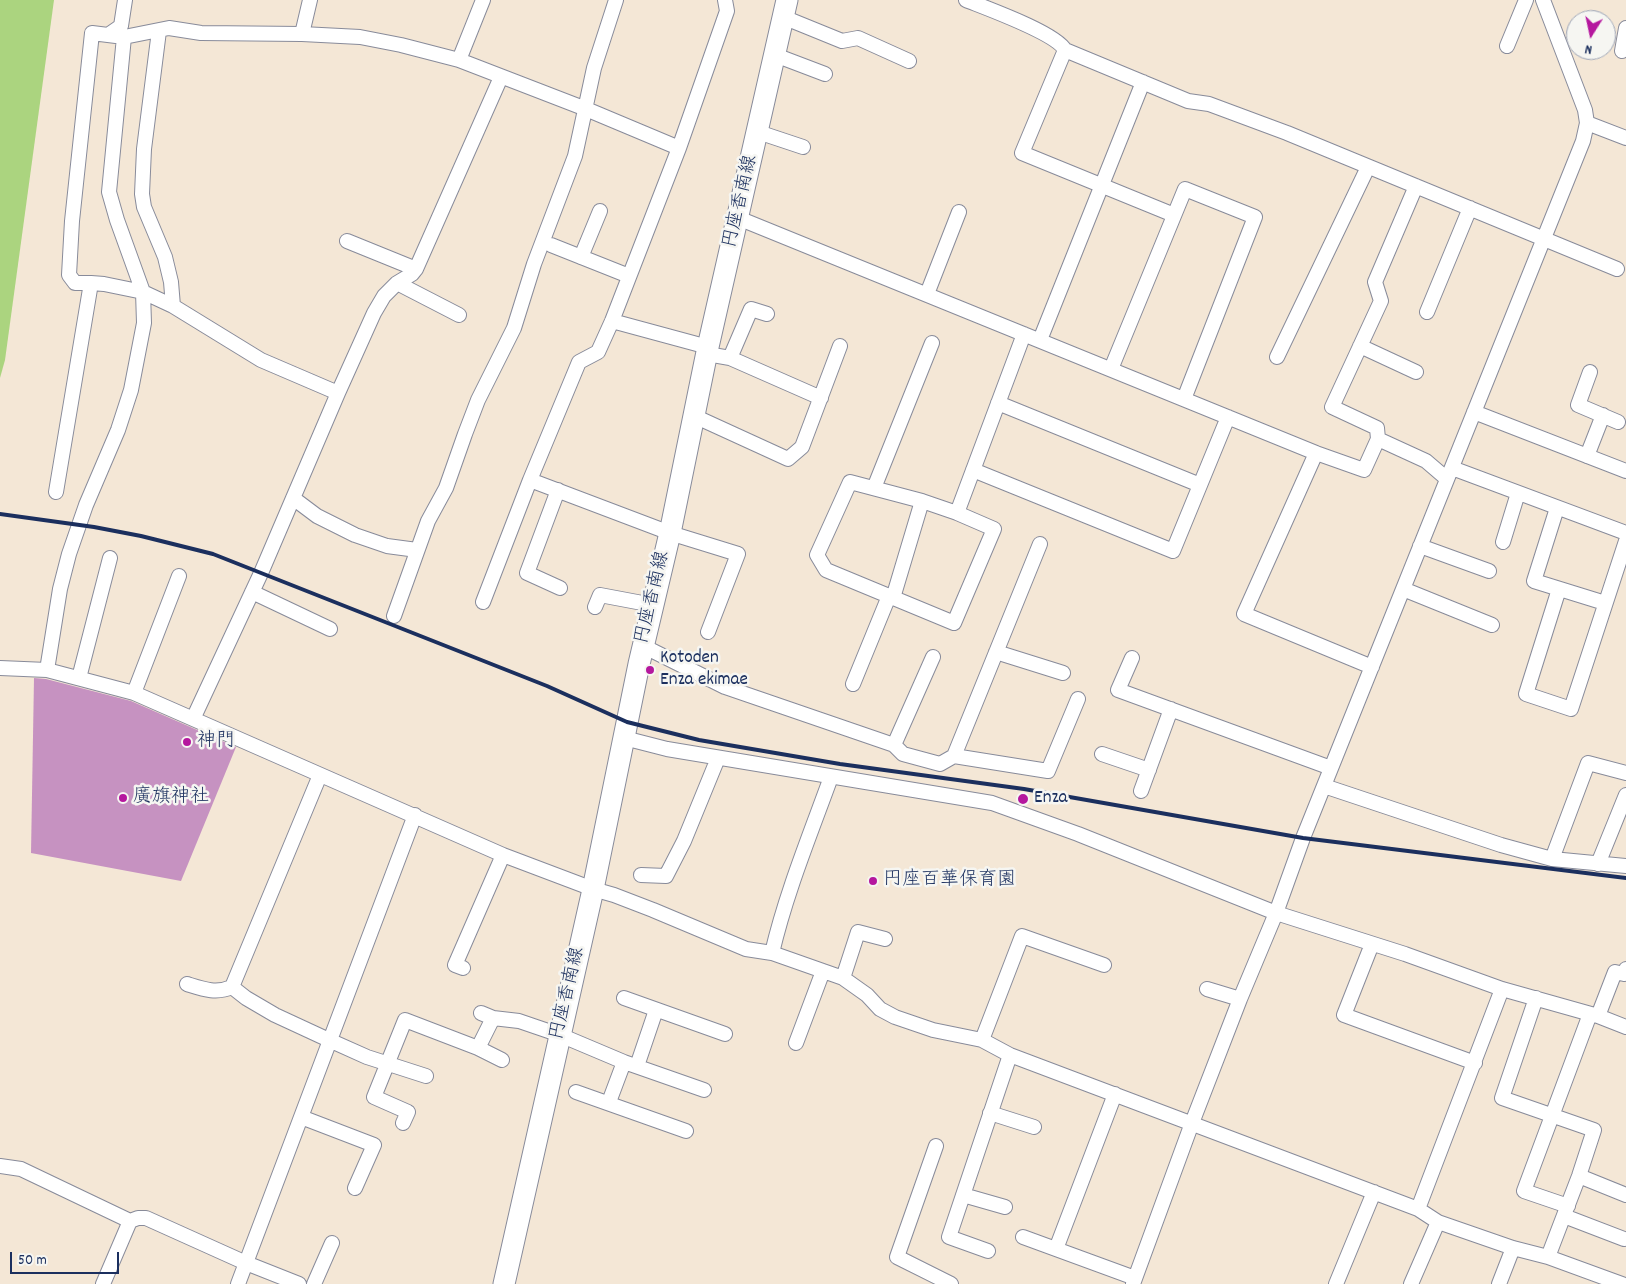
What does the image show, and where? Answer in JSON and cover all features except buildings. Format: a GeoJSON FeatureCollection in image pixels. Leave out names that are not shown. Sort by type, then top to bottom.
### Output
{"type":"FeatureCollection","features":[{"type":"Feature","properties":{"kind":"main road","name":"円座香南線"},"geometry":{"type":"LineString","coordinates":[[504,1284],[593,890],[643,646],[670,533],[708,350],[785,9]]}},
{"type":"Feature","properties":{"kind":"street"},"geometry":{"type":"LineString","coordinates":[[108,35],[122,26],[125,0]]}},
{"type":"Feature","properties":{"kind":"street"},"geometry":{"type":"LineString","coordinates":[[302,34],[310,0]]}},
{"type":"Feature","properties":{"kind":"street"},"geometry":{"type":"LineString","coordinates":[[459,60],[483,0]]}},
{"type":"Feature","properties":{"kind":"street"},"geometry":{"type":"LineString","coordinates":[[394,616],[414,564],[417,550],[428,522],[446,488],[464,434],[478,400],[514,328],[534,264],[575,156],[589,87],[616,0]]}},
{"type":"Feature","properties":{"kind":"street"},"geometry":{"type":"LineString","coordinates":[[483,602],[530,480],[579,362],[598,352],[612,321],[679,148],[727,11],[725,0]]}},
{"type":"Feature","properties":{"kind":"street"},"geometry":{"type":"LineString","coordinates":[[966,0],[1035,29],[1062,45],[1065,50],[1188,101],[1218,107],[1368,166],[1617,269]]}},
{"type":"Feature","properties":{"kind":"street"},"geometry":{"type":"LineString","coordinates":[[1507,46],[1526,0]]}},
{"type":"Feature","properties":{"kind":"street"},"geometry":{"type":"LineString","coordinates":[[1023,1237],[1134,1281],[1192,1123],[1240,999],[1276,914],[1303,838],[1583,141],[1587,123],[1582,98],[1543,0]]}},
{"type":"Feature","properties":{"kind":"street"},"geometry":{"type":"LineString","coordinates":[[785,9],[842,41],[858,38],[910,61]]}},
{"type":"Feature","properties":{"kind":"street"},"geometry":{"type":"LineString","coordinates":[[338,394],[261,360],[173,306],[143,292],[104,284],[76,283],[69,274],[92,33],[124,37],[169,28],[201,33],[302,34],[360,38],[401,45],[459,60],[586,109],[679,148]]}},
{"type":"Feature","properties":{"kind":"street"},"geometry":{"type":"LineString","coordinates":[[1622,51],[1626,28]]}},
{"type":"Feature","properties":{"kind":"street"},"geometry":{"type":"LineString","coordinates":[[159,31],[145,140],[142,194],[144,207],[165,257],[171,282],[173,306]]}},
{"type":"Feature","properties":{"kind":"street"},"geometry":{"type":"LineString","coordinates":[[47,670],[60,590],[71,547],[86,505],[118,430],[130,390],[144,323],[143,292],[109,192],[124,37]]}},
{"type":"Feature","properties":{"kind":"street"},"geometry":{"type":"LineString","coordinates":[[1065,50],[1022,153],[1174,215]]}},
{"type":"Feature","properties":{"kind":"street"},"geometry":{"type":"LineString","coordinates":[[775,55],[825,74]]}},
{"type":"Feature","properties":{"kind":"street"},"geometry":{"type":"LineString","coordinates":[[193,718],[252,592],[374,313],[384,296],[397,283],[412,274],[416,269],[501,77]]}},
{"type":"Feature","properties":{"kind":"street"},"geometry":{"type":"LineString","coordinates":[[1040,340],[1143,82]]}},
{"type":"Feature","properties":{"kind":"street"},"geometry":{"type":"LineString","coordinates":[[1587,123],[1626,138]]}},
{"type":"Feature","properties":{"kind":"street"},"geometry":{"type":"LineString","coordinates":[[758,132],[803,147]]}},
{"type":"Feature","properties":{"kind":"street"},"geometry":{"type":"LineString","coordinates":[[1277,357],[1368,166]]}},
{"type":"Feature","properties":{"kind":"street"},"geometry":{"type":"LineString","coordinates":[[738,218],[1316,453],[1364,470],[1378,439],[1377,428],[1332,407],[1381,302],[1375,282],[1416,186]]}},
{"type":"Feature","properties":{"kind":"street"},"geometry":{"type":"LineString","coordinates":[[1111,369],[1185,189],[1256,216],[1184,399]]}},
{"type":"Feature","properties":{"kind":"street"},"geometry":{"type":"LineString","coordinates":[[1427,312],[1470,208]]}},
{"type":"Feature","properties":{"kind":"street"},"geometry":{"type":"LineString","coordinates":[[581,257],[600,212]]}},
{"type":"Feature","properties":{"kind":"street"},"geometry":{"type":"LineString","coordinates":[[927,294],[959,212]]}},
{"type":"Feature","properties":{"kind":"street"},"geometry":{"type":"LineString","coordinates":[[347,240],[416,269]]}},
{"type":"Feature","properties":{"kind":"street"},"geometry":{"type":"LineString","coordinates":[[551,245],[629,276]]}},
{"type":"Feature","properties":{"kind":"street"},"geometry":{"type":"LineString","coordinates":[[56,492],[91,283]]}},
{"type":"Feature","properties":{"kind":"street"},"geometry":{"type":"LineString","coordinates":[[397,283],[459,315]]}},
{"type":"Feature","properties":{"kind":"street"},"geometry":{"type":"LineString","coordinates":[[730,358],[751,309],[767,314]]}},
{"type":"Feature","properties":{"kind":"street"},"geometry":{"type":"LineString","coordinates":[[612,321],[730,358],[821,398]]}},
{"type":"Feature","properties":{"kind":"street"},"geometry":{"type":"LineString","coordinates":[[957,513],[1024,334]]}},
{"type":"Feature","properties":{"kind":"street"},"geometry":{"type":"LineString","coordinates":[[874,488],[932,343]]}},
{"type":"Feature","properties":{"kind":"street"},"geometry":{"type":"LineString","coordinates":[[694,416],[788,459],[802,447],[840,346]]}},
{"type":"Feature","properties":{"kind":"street"},"geometry":{"type":"LineString","coordinates":[[1360,346],[1416,372]]}},
{"type":"Feature","properties":{"kind":"street"},"geometry":{"type":"LineString","coordinates":[[1590,372],[1578,405],[1618,422]]}},
{"type":"Feature","properties":{"kind":"street"},"geometry":{"type":"LineString","coordinates":[[998,404],[1200,485]]}},
{"type":"Feature","properties":{"kind":"street"},"geometry":{"type":"LineString","coordinates":[[1474,412],[1626,471]]}},
{"type":"Feature","properties":{"kind":"street"},"geometry":{"type":"LineString","coordinates":[[1587,456],[1602,415]]}},
{"type":"Feature","properties":{"kind":"street"},"geometry":{"type":"LineString","coordinates":[[973,470],[1173,551],[1228,417]]}},
{"type":"Feature","properties":{"kind":"street"},"geometry":{"type":"LineString","coordinates":[[1378,439],[1426,460],[1449,474],[1518,493],[1626,533]]}},
{"type":"Feature","properties":{"kind":"street"},"geometry":{"type":"LineString","coordinates":[[1316,453],[1244,614],[1372,667]]}},
{"type":"Feature","properties":{"kind":"street"},"geometry":{"type":"LineString","coordinates":[[530,480],[670,533],[738,554],[708,632]]}},
{"type":"Feature","properties":{"kind":"street"},"geometry":{"type":"LineString","coordinates":[[850,482],[922,501],[957,513],[994,529],[954,623],[826,570],[817,555],[850,482]]}},
{"type":"Feature","properties":{"kind":"street"},"geometry":{"type":"LineString","coordinates":[[558,490],[527,574],[560,588]]}},
{"type":"Feature","properties":{"kind":"street"},"geometry":{"type":"LineString","coordinates":[[1503,542],[1518,493]]}},
{"type":"Feature","properties":{"kind":"street"},"geometry":{"type":"LineString","coordinates":[[293,498],[316,516],[355,535],[387,546],[417,550]]}},
{"type":"Feature","properties":{"kind":"street"},"geometry":{"type":"LineString","coordinates":[[853,684],[891,597],[922,501]]}},
{"type":"Feature","properties":{"kind":"street"},"geometry":{"type":"LineString","coordinates":[[1557,508],[1534,580],[1605,603]]}},
{"type":"Feature","properties":{"kind":"street"},"geometry":{"type":"LineString","coordinates":[[1559,589],[1526,694],[1571,709],[1626,541]]}},
{"type":"Feature","properties":{"kind":"street"},"geometry":{"type":"LineString","coordinates":[[643,646],[725,687],[894,745],[903,754],[940,764],[954,756],[1040,544]]}},
{"type":"Feature","properties":{"kind":"street"},"geometry":{"type":"LineString","coordinates":[[1420,546],[1489,571]]}},
{"type":"Feature","properties":{"kind":"street"},"geometry":{"type":"LineString","coordinates":[[79,678],[110,558]]}},
{"type":"Feature","properties":{"kind":"street"},"geometry":{"type":"LineString","coordinates":[[134,693],[180,576]]}},
{"type":"Feature","properties":{"kind":"street"},"geometry":{"type":"LineString","coordinates":[[1403,589],[1492,625]]}},
{"type":"Feature","properties":{"kind":"street"},"geometry":{"type":"LineString","coordinates":[[252,592],[330,629]]}},
{"type":"Feature","properties":{"kind":"street"},"geometry":{"type":"LineString","coordinates":[[595,606],[600,595],[653,605]]}},
{"type":"Feature","properties":{"kind":"street"},"geometry":{"type":"LineString","coordinates":[[996,652],[1063,673]]}},
{"type":"Feature","properties":{"kind":"street"},"geometry":{"type":"LineString","coordinates":[[894,745],[933,657]]}},
{"type":"Feature","properties":{"kind":"street"},"geometry":{"type":"LineString","coordinates":[[1132,658],[1118,690],[1331,768]]}},
{"type":"Feature","properties":{"kind":"street"},"geometry":{"type":"LineString","coordinates":[[0,668],[47,670],[134,693],[503,855],[593,890],[614,895],[653,910],[746,949],[772,953],[843,978],[867,995],[880,1009],[895,1017],[933,1030],[982,1040],[1010,1055],[1418,1209],[1438,1222],[1513,1248],[1548,1257],[1622,1284]]}},
{"type":"Feature","properties":{"kind":"street"},"geometry":{"type":"LineString","coordinates":[[954,756],[1048,771],[1078,699]]}},
{"type":"Feature","properties":{"kind":"street"},"geometry":{"type":"LineString","coordinates":[[1141,791],[1171,709]]}},
{"type":"Feature","properties":{"kind":"street"},"geometry":{"type":"LineString","coordinates":[[624,738],[667,749],[992,803],[1078,834],[1276,914],[1372,944],[1502,989],[1594,1015],[1626,1027]]}},
{"type":"Feature","properties":{"kind":"street"},"geometry":{"type":"LineString","coordinates":[[1102,754],[1149,770]]}},
{"type":"Feature","properties":{"kind":"street"},"geometry":{"type":"LineString","coordinates":[[641,875],[666,876],[684,841],[718,758]]}},
{"type":"Feature","properties":{"kind":"street"},"geometry":{"type":"LineString","coordinates":[[1552,859],[1588,763],[1626,773]]}},
{"type":"Feature","properties":{"kind":"street"},"geometry":{"type":"LineString","coordinates":[[187,984],[210,991],[223,991],[232,986],[320,775]]}},
{"type":"Feature","properties":{"kind":"street"},"geometry":{"type":"LineString","coordinates":[[772,953],[790,887],[831,777]]}},
{"type":"Feature","properties":{"kind":"street"},"geometry":{"type":"LineString","coordinates":[[1324,786],[1501,845],[1552,859],[1626,866]]}},
{"type":"Feature","properties":{"kind":"street"},"geometry":{"type":"LineString","coordinates":[[1598,864],[1626,795]]}},
{"type":"Feature","properties":{"kind":"street"},"geometry":{"type":"LineString","coordinates":[[238,1284],[415,815]]}},
{"type":"Feature","properties":{"kind":"street"},"geometry":{"type":"LineString","coordinates":[[463,968],[455,965],[503,855]]}},
{"type":"Feature","properties":{"kind":"street"},"geometry":{"type":"LineString","coordinates":[[843,978],[858,932],[885,939]]}},
{"type":"Feature","properties":{"kind":"street"},"geometry":{"type":"LineString","coordinates":[[982,1040],[1022,936],[1104,965]]}},
{"type":"Feature","properties":{"kind":"street"},"geometry":{"type":"LineString","coordinates":[[1372,944],[1344,1016],[1475,1063]]}},
{"type":"Feature","properties":{"kind":"street"},"geometry":{"type":"LineString","coordinates":[[1624,1239],[1524,1191],[1552,1116],[1594,1015],[1615,972],[1624,974],[1626,969]]}},
{"type":"Feature","properties":{"kind":"street"},"geometry":{"type":"LineString","coordinates":[[796,1043],[823,971]]}},
{"type":"Feature","properties":{"kind":"street"},"geometry":{"type":"LineString","coordinates":[[232,986],[246,998],[329,1040],[367,1057],[426,1076]]}},
{"type":"Feature","properties":{"kind":"street"},"geometry":{"type":"LineString","coordinates":[[1207,988],[1240,999]]}},
{"type":"Feature","properties":{"kind":"street"},"geometry":{"type":"LineString","coordinates":[[1418,1209],[1502,989]]}},
{"type":"Feature","properties":{"kind":"street"},"geometry":{"type":"LineString","coordinates":[[624,998],[725,1034]]}},
{"type":"Feature","properties":{"kind":"street"},"geometry":{"type":"LineString","coordinates":[[1536,998],[1502,1098],[1594,1130],[1579,1176],[1548,1257]]}},
{"type":"Feature","properties":{"kind":"street"},"geometry":{"type":"LineString","coordinates":[[609,1102],[631,1064],[656,1010]]}},
{"type":"Feature","properties":{"kind":"street"},"geometry":{"type":"LineString","coordinates":[[478,1048],[487,1016],[519,1021],[704,1090]]}},
{"type":"Feature","properties":{"kind":"street"},"geometry":{"type":"LineString","coordinates":[[403,1123],[408,1112],[374,1098],[405,1020],[478,1048],[502,1060]]}},
{"type":"Feature","properties":{"kind":"street"},"geometry":{"type":"LineString","coordinates":[[988,1252],[949,1237],[1010,1055]]}},
{"type":"Feature","properties":{"kind":"street"},"geometry":{"type":"LineString","coordinates":[[576,1092],[609,1102],[686,1131]]}},
{"type":"Feature","properties":{"kind":"street"},"geometry":{"type":"LineString","coordinates":[[1056,1249],[1115,1094]]}},
{"type":"Feature","properties":{"kind":"street"},"geometry":{"type":"LineString","coordinates":[[990,1113],[1034,1127]]}},
{"type":"Feature","properties":{"kind":"street"},"geometry":{"type":"LineString","coordinates":[[301,1117],[374,1144],[354,1188]]}},
{"type":"Feature","properties":{"kind":"street"},"geometry":{"type":"LineString","coordinates":[[936,1146],[897,1257],[951,1284]]}},
{"type":"Feature","properties":{"kind":"street"},"geometry":{"type":"LineString","coordinates":[[0,1166],[21,1169],[130,1221],[146,1218],[298,1284]]}},
{"type":"Feature","properties":{"kind":"street"},"geometry":{"type":"LineString","coordinates":[[1579,1176],[1626,1195]]}},
{"type":"Feature","properties":{"kind":"street"},"geometry":{"type":"LineString","coordinates":[[1336,1284],[1374,1192]]}},
{"type":"Feature","properties":{"kind":"street"},"geometry":{"type":"LineString","coordinates":[[963,1195],[1004,1207]]}},
{"type":"Feature","properties":{"kind":"street"},"geometry":{"type":"LineString","coordinates":[[104,1284],[130,1221]]}},
{"type":"Feature","properties":{"kind":"street"},"geometry":{"type":"LineString","coordinates":[[1411,1284],[1438,1222]]}},
{"type":"Feature","properties":{"kind":"street"},"geometry":{"type":"LineString","coordinates":[[314,1284],[332,1243]]}},
{"type":"Feature","properties":{"kind":"street"},"geometry":{"type":"LineString","coordinates":[[1499,1284],[1513,1248]]}},
{"type":"Feature","properties":{"kind":"green space"},"geometry":{"type":"Polygon","coordinates":[[[0,0],[54,0],[5,360],[0,378],[0,0]]]}},
{"type":"Feature","properties":{"kind":"railway"},"geometry":{"type":"LineString","coordinates":[[0,514],[94,527],[141,536],[213,554],[547,686],[627,722],[699,740],[840,764],[1024,789],[1303,838],[1626,878]]}},
{"type":"Feature","properties":{"kind":"place","name":"Kotoden Enza ekimae"},"geometry":{"type":"Point","coordinates":[650,670]}},
{"type":"Feature","properties":{"kind":"place","name":"神門"},"geometry":{"type":"Point","coordinates":[187,742]}},
{"type":"Feature","properties":{"kind":"place","name":"廣旗神社"},"geometry":{"type":"Point","coordinates":[123,798]}},
{"type":"Feature","properties":{"kind":"place","name":"Enza"},"geometry":{"type":"Point","coordinates":[1023,799]}},
{"type":"Feature","properties":{"kind":"place","name":"円座百華保育園"},"geometry":{"type":"Point","coordinates":[873,881]}}]}
